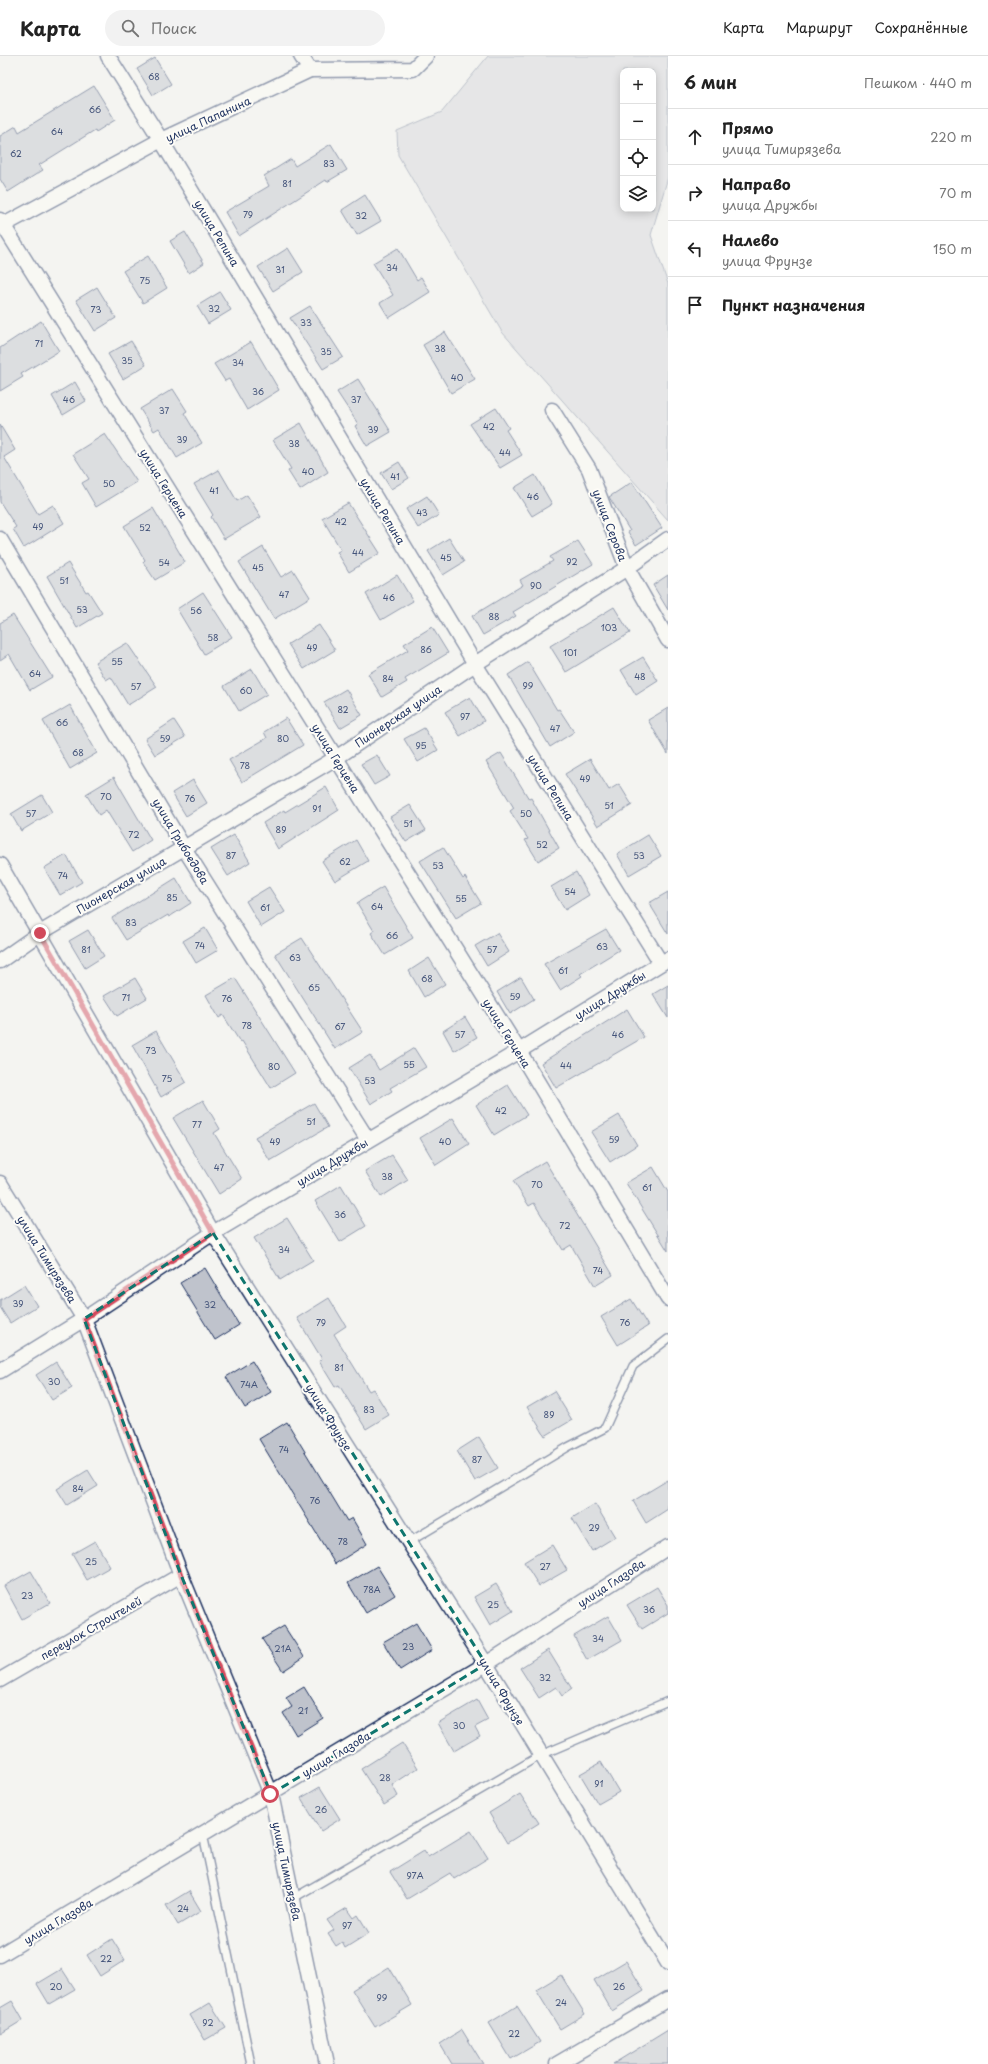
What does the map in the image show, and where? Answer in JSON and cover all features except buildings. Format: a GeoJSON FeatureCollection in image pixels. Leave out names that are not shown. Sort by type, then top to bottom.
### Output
{"type":"FeatureCollection","features":[{"type":"Feature","properties":{"kind":"street","name":"улица Репина"},"geometry":{"type":"LineString","coordinates":[[108,56],[161,140],[475,664],[664,961]]}},
{"type":"Feature","properties":{"kind":"street"},"geometry":{"type":"LineString","coordinates":[[301,56],[310,70]]}},
{"type":"Feature","properties":{"kind":"street","name":"улица Папанина"},"geometry":{"type":"LineString","coordinates":[[1,224],[161,140],[310,70],[413,69],[426,56]]}},
{"type":"Feature","properties":{"kind":"street","name":"улица Герцена"},"geometry":{"type":"LineString","coordinates":[[1,224],[519,1051],[668,1299]]}},
{"type":"Feature","properties":{"kind":"street","name":"улица Серова"},"geometry":{"type":"LineString","coordinates":[[552,410],[589,469],[627,568],[668,640]]}},
{"type":"Feature","properties":{"kind":"street","name":"улица Грибоедова"},"geometry":{"type":"LineString","coordinates":[[0,539],[184,848],[368,1140]]}},
{"type":"Feature","properties":{"kind":"street","name":"Пионерская улица"},"geometry":{"type":"LineString","coordinates":[[0,961],[40,933],[336,758],[475,664],[627,568],[668,539]]}},
{"type":"Feature","properties":{"kind":"street","name":"улица Фрунзе"},"geometry":{"type":"LineString","coordinates":[[0,865],[213,1233],[486,1664],[668,1963]]}},
{"type":"Feature","properties":{"kind":"street","name":"улица Дружбы"},"geometry":{"type":"LineString","coordinates":[[0,1371],[84,1319],[213,1233],[519,1051],[664,961]]}},
{"type":"Feature","properties":{"kind":"street","name":"улица Тимирязева"},"geometry":{"type":"LineString","coordinates":[[0,1183],[84,1319],[181,1575],[270,1794],[327,2064]]}},
{"type":"Feature","properties":{"kind":"street","name":"улица Глазова"},"geometry":{"type":"LineString","coordinates":[[0,1955],[486,1664],[668,1547]]}},
{"type":"Feature","properties":{"kind":"street","name":"переулок Строителей"},"geometry":{"type":"LineString","coordinates":[[0,1680],[181,1575]]}},
{"type":"Feature","properties":{"kind":"street"},"geometry":{"type":"LineString","coordinates":[[557,2064],[668,1999]]}},
{"type":"Feature","properties":{"kind":"lane"},"geometry":{"type":"LineString","coordinates":[[408,1542],[568,1447],[605,1428],[633,1366],[668,1339]]}},
{"type":"Feature","properties":{"kind":"lane"},"geometry":{"type":"LineString","coordinates":[[292,1899],[541,1754],[668,1701]]}},
{"type":"Feature","properties":{"kind":"lane"},"geometry":{"type":"LineString","coordinates":[[203,1834],[251,2064]]}},
{"type":"Feature","properties":{"kind":"highlighted area"},"geometry":{"type":"Polygon","coordinates":[[[213,1233],[486,1664],[271,1794],[181,1575],[84,1319],[213,1233]]]}},
{"type":"Feature","properties":{"kind":"shaded area"},"geometry":{"type":"Polygon","coordinates":[[[488,56],[668,56],[668,177],[651,235],[668,284],[668,520],[502,332],[398,155],[397,131],[442,112],[488,56]]]}},
{"type":"Feature","properties":{"kind":"route"},"geometry":{"type":"LineString","coordinates":[[40,933],[213,1233],[84,1319],[181,1575],[270,1794]]}}]}
